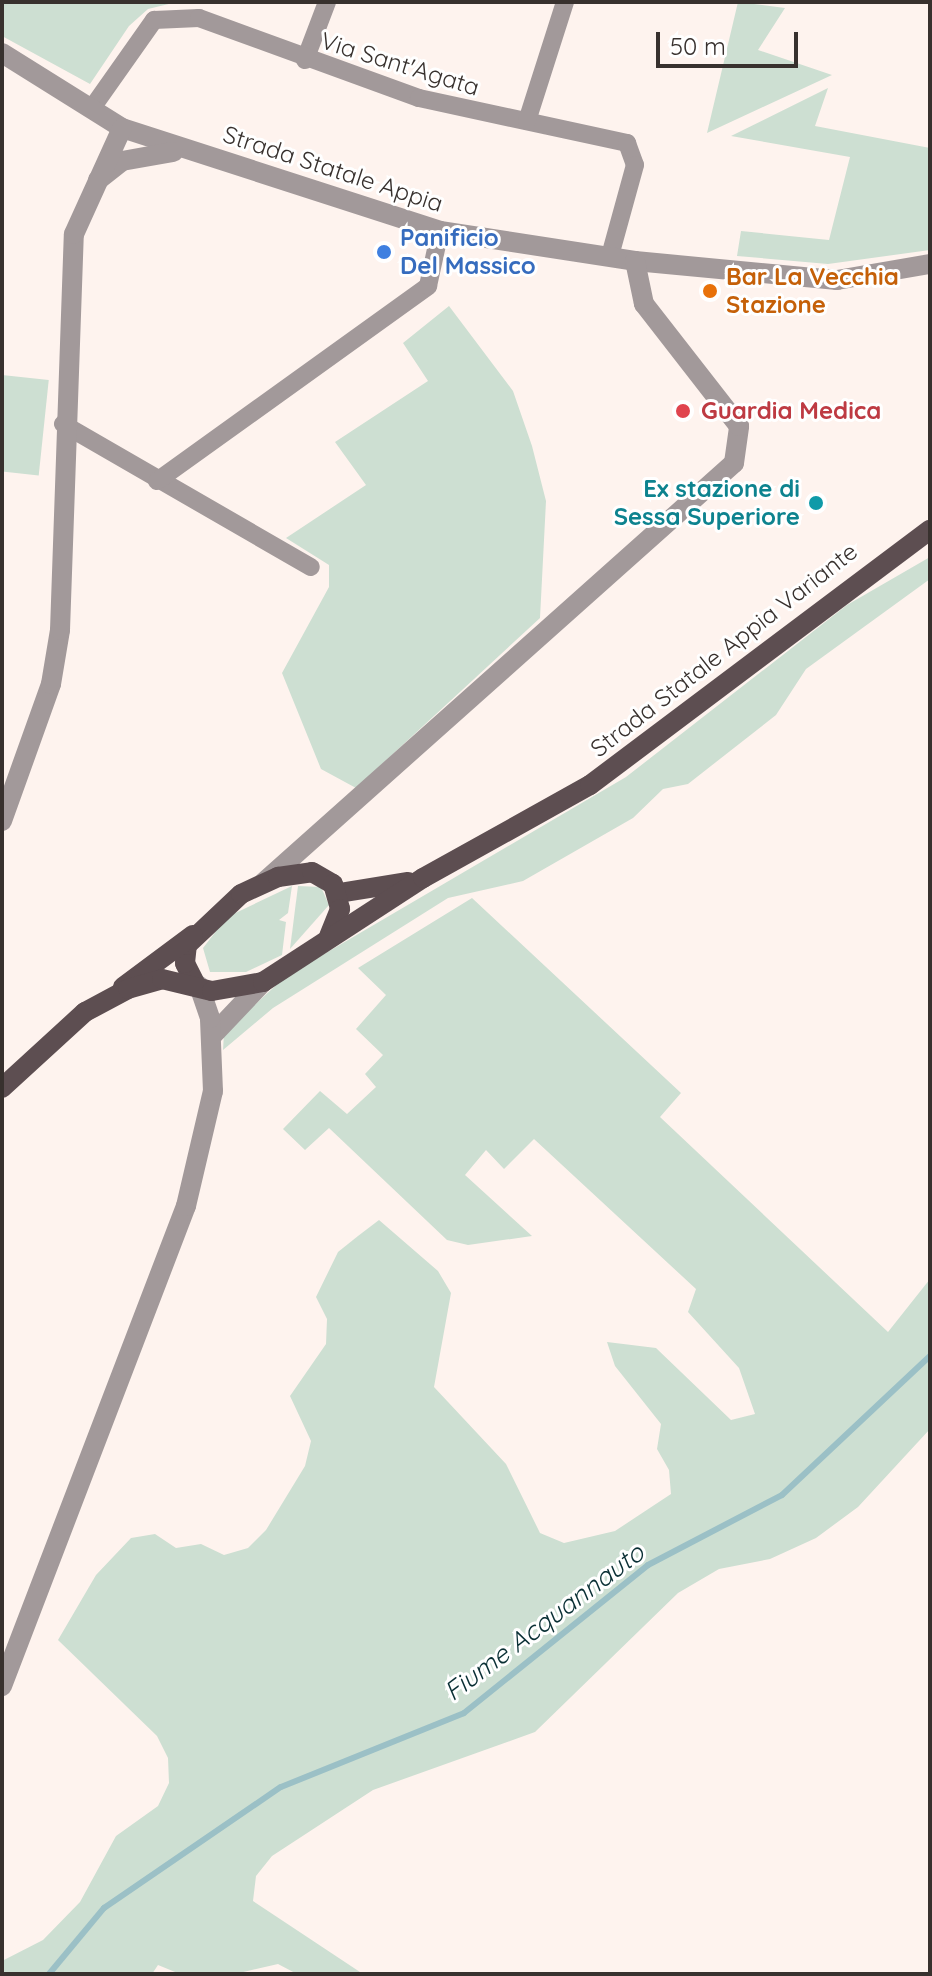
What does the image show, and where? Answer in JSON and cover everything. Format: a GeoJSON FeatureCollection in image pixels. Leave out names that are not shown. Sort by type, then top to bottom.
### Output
{"type":"FeatureCollection","features":[{"type":"Feature","properties":{"kind":"main road","name":"Strada Statale Appia Variante"},"geometry":{"type":"LineString","coordinates":[[107,1000],[162,979],[229,991],[263,982],[329,936],[423,878],[590,785],[930,530]]}},
{"type":"Feature","properties":{"kind":"main road","name":"Strada Statale Appia Variante"},"geometry":{"type":"LineString","coordinates":[[2,1088],[107,1000],[263,883],[296,873],[324,877]]}},
{"type":"Feature","properties":{"kind":"main road"},"geometry":{"type":"LineString","coordinates":[[324,877],[339,893],[329,936]]}},
{"type":"Feature","properties":{"kind":"main road","name":"Strada Statale Appia Variante"},"geometry":{"type":"LineString","coordinates":[[339,893],[423,878]]}},
{"type":"Feature","properties":{"kind":"main road"},"geometry":{"type":"LineString","coordinates":[[197,984],[185,963],[199,931]]}},
{"type":"Feature","properties":{"kind":"street"},"geometry":{"type":"LineString","coordinates":[[305,60],[327,2]]}},
{"type":"Feature","properties":{"kind":"street"},"geometry":{"type":"LineString","coordinates":[[527,121],[565,2]]}},
{"type":"Feature","properties":{"kind":"street","name":"Via Sant'Agata"},"geometry":{"type":"LineString","coordinates":[[92,108],[134,42],[172,14],[419,98],[527,121],[636,151],[610,256]]}},
{"type":"Feature","properties":{"kind":"street","name":"Strada Statale Appia"},"geometry":{"type":"LineString","coordinates":[[2,53],[122,128],[440,231],[635,261],[837,280],[930,264]]}},
{"type":"Feature","properties":{"kind":"street"},"geometry":{"type":"LineString","coordinates":[[2,821],[51,684],[60,630],[63,424],[74,234],[92,185],[122,128]]}},
{"type":"Feature","properties":{"kind":"street","name":"Strada Statale Appia"},"geometry":{"type":"LineString","coordinates":[[92,185],[122,161],[150,151],[196,152]]}},
{"type":"Feature","properties":{"kind":"street"},"geometry":{"type":"LineString","coordinates":[[157,481],[428,286],[440,231]]}},
{"type":"Feature","properties":{"kind":"street"},"geometry":{"type":"LineString","coordinates":[[263,883],[734,463],[739,426],[644,304],[635,261]]}},
{"type":"Feature","properties":{"kind":"street"},"geometry":{"type":"LineString","coordinates":[[63,424],[157,481],[311,567]]}},
{"type":"Feature","properties":{"kind":"street"},"geometry":{"type":"LineString","coordinates":[[320,833],[324,877]]}},
{"type":"Feature","properties":{"kind":"street"},"geometry":{"type":"LineString","coordinates":[[211,1037],[263,982]]}},
{"type":"Feature","properties":{"kind":"street"},"geometry":{"type":"LineString","coordinates":[[2,1686],[186,1206],[213,1091],[211,1037],[197,984]]}},
{"type":"Feature","properties":{"kind":"green space"},"geometry":{"type":"Polygon","coordinates":[[[2,2],[177,2],[148,9],[129,26],[90,84],[2,36],[2,2]]]}},
{"type":"Feature","properties":{"kind":"green space"},"geometry":{"type":"Polygon","coordinates":[[[738,2],[785,8],[758,50],[832,75],[707,133],[738,2]]]}},
{"type":"Feature","properties":{"kind":"green space"},"geometry":{"type":"Polygon","coordinates":[[[828,88],[815,126],[930,148],[930,250],[828,264],[737,256],[741,231],[829,240],[850,157],[731,136],[828,88]]]}},
{"type":"Feature","properties":{"kind":"green space"},"geometry":{"type":"Polygon","coordinates":[[[449,306],[513,391],[532,446],[546,501],[540,618],[356,788],[321,769],[282,673],[329,587],[329,565],[286,538],[366,485],[335,442],[428,381],[403,343],[449,306]]]}},
{"type":"Feature","properties":{"kind":"green space"},"geometry":{"type":"Polygon","coordinates":[[[2,375],[49,380],[39,475],[2,472],[2,375]]]}},
{"type":"Feature","properties":{"kind":"green space"},"geometry":{"type":"Polygon","coordinates":[[[930,557],[930,579],[806,669],[776,715],[688,784],[663,789],[633,818],[523,881],[448,898],[273,1008],[223,1050],[224,1033],[285,977],[626,777],[847,605],[930,557]]]}},
{"type":"Feature","properties":{"kind":"green space"},"geometry":{"type":"Polygon","coordinates":[[[292,886],[288,913],[279,920],[286,922],[282,955],[246,972],[210,972],[203,948],[227,917],[292,886]]]}},
{"type":"Feature","properties":{"kind":"green space"},"geometry":{"type":"Polygon","coordinates":[[[298,886],[321,887],[329,905],[290,949],[298,886]]]}},
{"type":"Feature","properties":{"kind":"green space"},"geometry":{"type":"Polygon","coordinates":[[[472,898],[681,1093],[660,1117],[888,1332],[930,1279],[930,1429],[858,1507],[816,1538],[770,1559],[719,1569],[678,1593],[535,1732],[373,1790],[272,1856],[256,1876],[253,1901],[363,1974],[297,1974],[278,1964],[235,1974],[180,1974],[158,1965],[152,1974],[2,1974],[2,1961],[43,1940],[80,1902],[116,1836],[158,1806],[169,1783],[168,1758],[157,1736],[58,1640],[96,1575],[131,1538],[155,1534],[176,1548],[201,1544],[224,1555],[248,1548],[266,1530],[305,1466],[311,1441],[290,1396],[326,1344],[327,1319],[316,1297],[338,1252],[379,1220],[438,1271],[451,1293],[434,1387],[506,1464],[540,1533],[564,1543],[615,1531],[671,1494],[669,1470],[657,1449],[661,1424],[615,1366],[607,1342],[656,1348],[731,1420],[755,1414],[739,1368],[688,1312],[696,1289],[534,1139],[504,1169],[486,1150],[465,1175],[532,1236],[468,1245],[447,1240],[329,1128],[305,1150],[283,1129],[320,1091],[347,1114],[376,1087],[365,1074],[383,1055],[356,1029],[386,995],[358,968],[472,898]]]}},
{"type":"Feature","properties":{"kind":"waterway","name":"Fiume Acquannauto"},"geometry":{"type":"LineString","coordinates":[[49,1974],[104,1908],[281,1787],[464,1713],[648,1565],[782,1495],[930,1356]]}},
{"type":"Feature","properties":{"kind":"place","name":"Panificio Del Massico"},"geometry":{"type":"Point","coordinates":[384,252]}},
{"type":"Feature","properties":{"kind":"place","name":"Bar La Vecchia Stazione"},"geometry":{"type":"Point","coordinates":[710,291]}},
{"type":"Feature","properties":{"kind":"place","name":"Guardia Medica"},"geometry":{"type":"Point","coordinates":[683,411]}},
{"type":"Feature","properties":{"kind":"place","name":"Ex stazione di Sessa Superiore"},"geometry":{"type":"Point","coordinates":[816,503]}}]}
